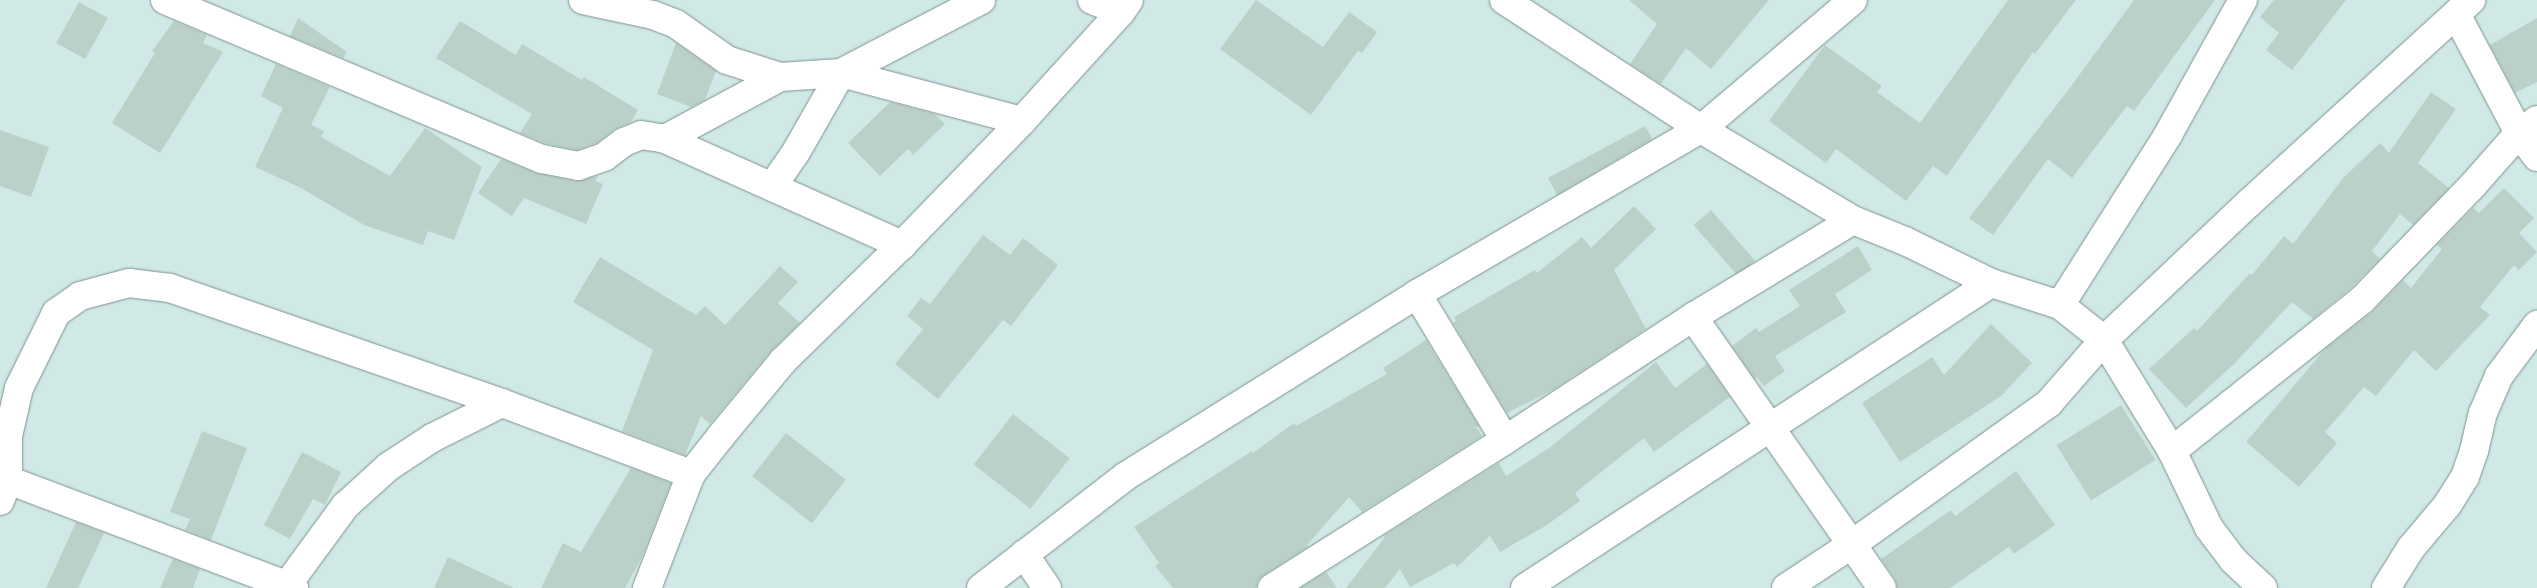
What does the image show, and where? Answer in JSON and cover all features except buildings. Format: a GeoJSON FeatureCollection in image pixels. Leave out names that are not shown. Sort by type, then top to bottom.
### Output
{"type":"FeatureCollection","features":[{"type":"Feature","properties":{"kind":"street"},"geometry":{"type":"LineString","coordinates":[[165,0],[542,159],[578,166],[604,157],[624,142],[641,135],[665,139],[902,245]]}},
{"type":"Feature","properties":{"kind":"street"},"geometry":{"type":"LineString","coordinates":[[583,0],[653,15],[676,24],[727,60],[780,77],[841,73],[1022,121]]}},
{"type":"Feature","properties":{"kind":"street"},"geometry":{"type":"LineString","coordinates":[[772,187],[796,152],[841,73],[981,0]]}},
{"type":"Feature","properties":{"kind":"street"},"geometry":{"type":"LineString","coordinates":[[1092,0],[1125,6]]}},
{"type":"Feature","properties":{"kind":"street"},"geometry":{"type":"LineString","coordinates":[[1504,0],[1701,129],[1853,220],[1905,241],[1991,283],[2060,305],[2104,340],[2172,451],[2209,528],[2233,560],[2263,588]]}},
{"type":"Feature","properties":{"kind":"street"},"geometry":{"type":"LineString","coordinates":[[981,588],[1126,476],[1417,294],[1701,129],[1853,0]]}},
{"type":"Feature","properties":{"kind":"street"},"geometry":{"type":"LineString","coordinates":[[2060,305],[2168,135],[2243,0]]}},
{"type":"Feature","properties":{"kind":"street"},"geometry":{"type":"LineString","coordinates":[[647,588],[691,474],[783,361],[902,245],[1022,121],[1125,6]]}},
{"type":"Feature","properties":{"kind":"street"},"geometry":{"type":"LineString","coordinates":[[1786,588],[1851,545],[2049,403],[2104,340],[2249,203],[2464,7],[2528,126],[2537,157]]}},
{"type":"Feature","properties":{"kind":"street"},"geometry":{"type":"LineString","coordinates":[[665,139],[780,77]]}},
{"type":"Feature","properties":{"kind":"street"},"geometry":{"type":"LineString","coordinates":[[2172,451],[2362,300],[2528,126]]}},
{"type":"Feature","properties":{"kind":"street"},"geometry":{"type":"LineString","coordinates":[[1272,588],[1505,440],[1693,317],[1853,220]]}},
{"type":"Feature","properties":{"kind":"street"},"geometry":{"type":"LineString","coordinates":[[502,403],[432,438],[388,467],[346,506],[288,587],[4,490],[8,436],[19,388],[56,313],[80,296],[129,283],[170,288],[502,403],[691,474]]}},
{"type":"Feature","properties":{"kind":"street"},"geometry":{"type":"LineString","coordinates":[[1525,588],[1991,283]]}},
{"type":"Feature","properties":{"kind":"street"},"geometry":{"type":"LineString","coordinates":[[1417,294],[1505,440]]}},
{"type":"Feature","properties":{"kind":"street"},"geometry":{"type":"LineString","coordinates":[[1693,317],[1882,588]]}},
{"type":"Feature","properties":{"kind":"street"},"geometry":{"type":"LineString","coordinates":[[2386,588],[2412,548],[2448,504],[2465,477],[2474,451],[2483,413],[2499,376],[2537,325]]}},
{"type":"Feature","properties":{"kind":"street"},"geometry":{"type":"LineString","coordinates":[[1024,554],[1047,588]]}}]}
